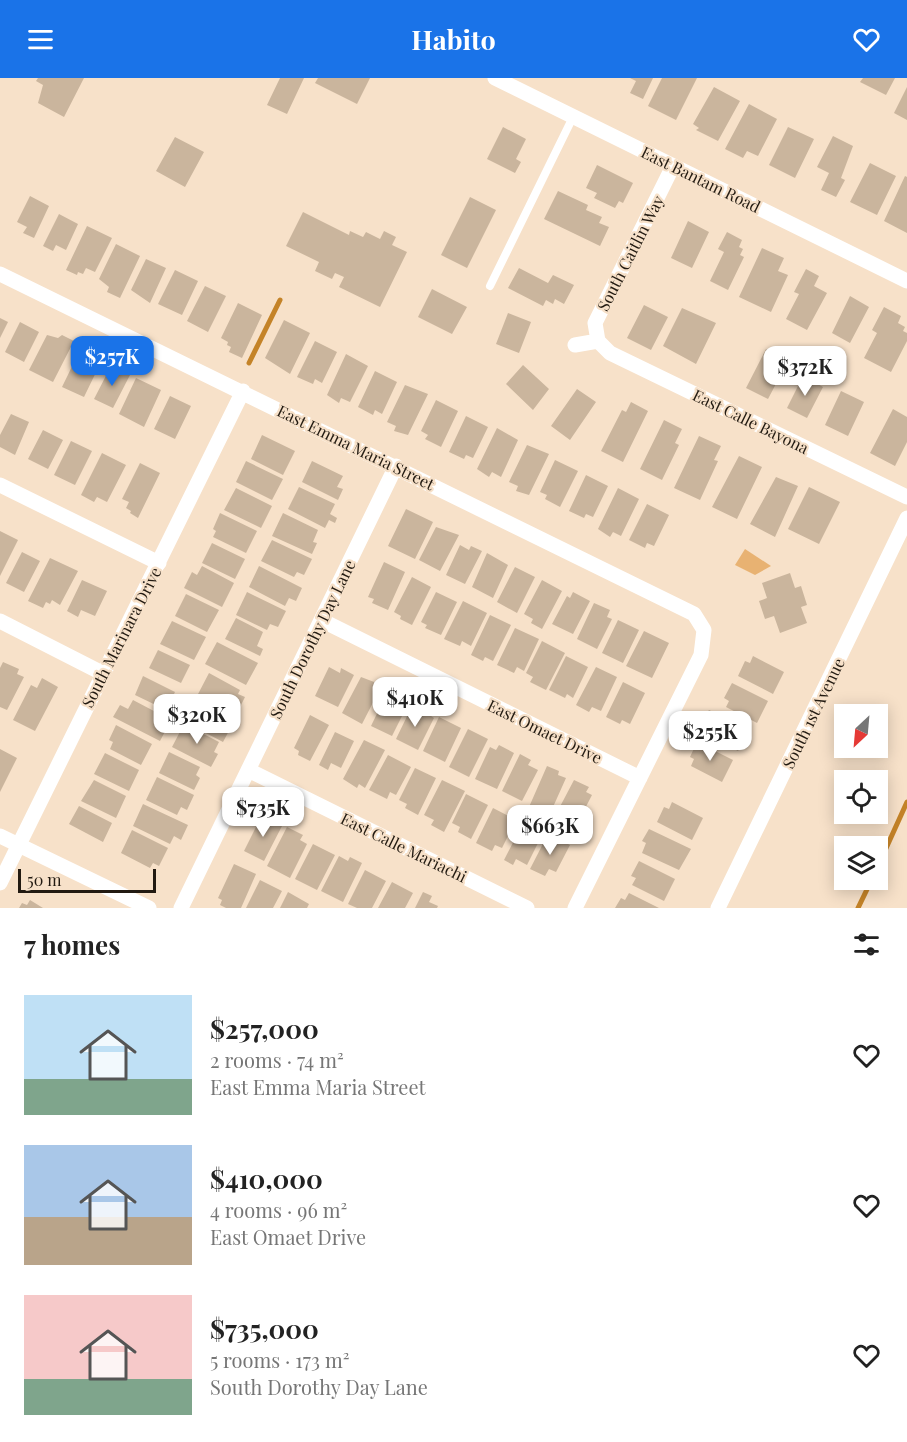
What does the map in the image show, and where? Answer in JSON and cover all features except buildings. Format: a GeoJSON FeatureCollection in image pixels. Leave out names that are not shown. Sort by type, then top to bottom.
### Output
{"type":"FeatureCollection","features":[{"type":"Feature","properties":{"kind":"street","name":"East Bantam Road"},"geometry":{"type":"LineString","coordinates":[[495,78],[907,281]]}},
{"type":"Feature","properties":{"kind":"street","name":"South Caitlin Way"},"geometry":{"type":"LineString","coordinates":[[598,341],[595,323],[673,166]]}},
{"type":"Feature","properties":{"kind":"street","name":"East Emma Maria Street"},"geometry":{"type":"LineString","coordinates":[[0,274],[243,391],[694,614],[704,630],[701,655],[640,778]]}},
{"type":"Feature","properties":{"kind":"street"},"geometry":{"type":"LineString","coordinates":[[575,345],[598,341]]}},
{"type":"Feature","properties":{"kind":"street","name":"East Calle Bayona"},"geometry":{"type":"LineString","coordinates":[[598,341],[610,353],[907,497]]}},
{"type":"Feature","properties":{"kind":"street","name":"South Marinara Drive"},"geometry":{"type":"LineString","coordinates":[[0,883],[243,391]]}},
{"type":"Feature","properties":{"kind":"street","name":"South Dorothy Day Lane"},"geometry":{"type":"LineString","coordinates":[[181,908],[396,466]]}},
{"type":"Feature","properties":{"kind":"street"},"geometry":{"type":"LineString","coordinates":[[0,485],[159,563]]}},
{"type":"Feature","properties":{"kind":"street","name":"South 1st Avenue"},"geometry":{"type":"LineString","coordinates":[[718,908],[907,518]]}},
{"type":"Feature","properties":{"kind":"street","name":"East Omaet Drive"},"geometry":{"type":"LineString","coordinates":[[321,620],[640,778]]}},
{"type":"Feature","properties":{"kind":"street"},"geometry":{"type":"LineString","coordinates":[[0,621],[102,673]]}},
{"type":"Feature","properties":{"kind":"street","name":"East Calle Mariachi"},"geometry":{"type":"LineString","coordinates":[[248,770],[527,908]]}},
{"type":"Feature","properties":{"kind":"street"},"geometry":{"type":"LineString","coordinates":[[574,908],[640,778]]}},
{"type":"Feature","properties":{"kind":"street"},"geometry":{"type":"LineString","coordinates":[[0,836],[149,908]]}},
{"type":"Feature","properties":{"kind":"lane"},"geometry":{"type":"LineString","coordinates":[[490,286],[573,117]]}},
{"type":"Feature","properties":{"kind":"shaded area"},"geometry":{"type":"Polygon","coordinates":[[[745,549],[771,566],[755,575],[735,565],[745,549]]]}},
{"type":"Feature","properties":{"kind":"waterway"},"geometry":{"type":"LineString","coordinates":[[249,363],[280,300]]}},
{"type":"Feature","properties":{"kind":"waterway"},"geometry":{"type":"LineString","coordinates":[[888,844],[907,802]]}},
{"type":"Feature","properties":{"kind":"waterway"},"geometry":{"type":"LineString","coordinates":[[858,908],[867,890]]}}]}
